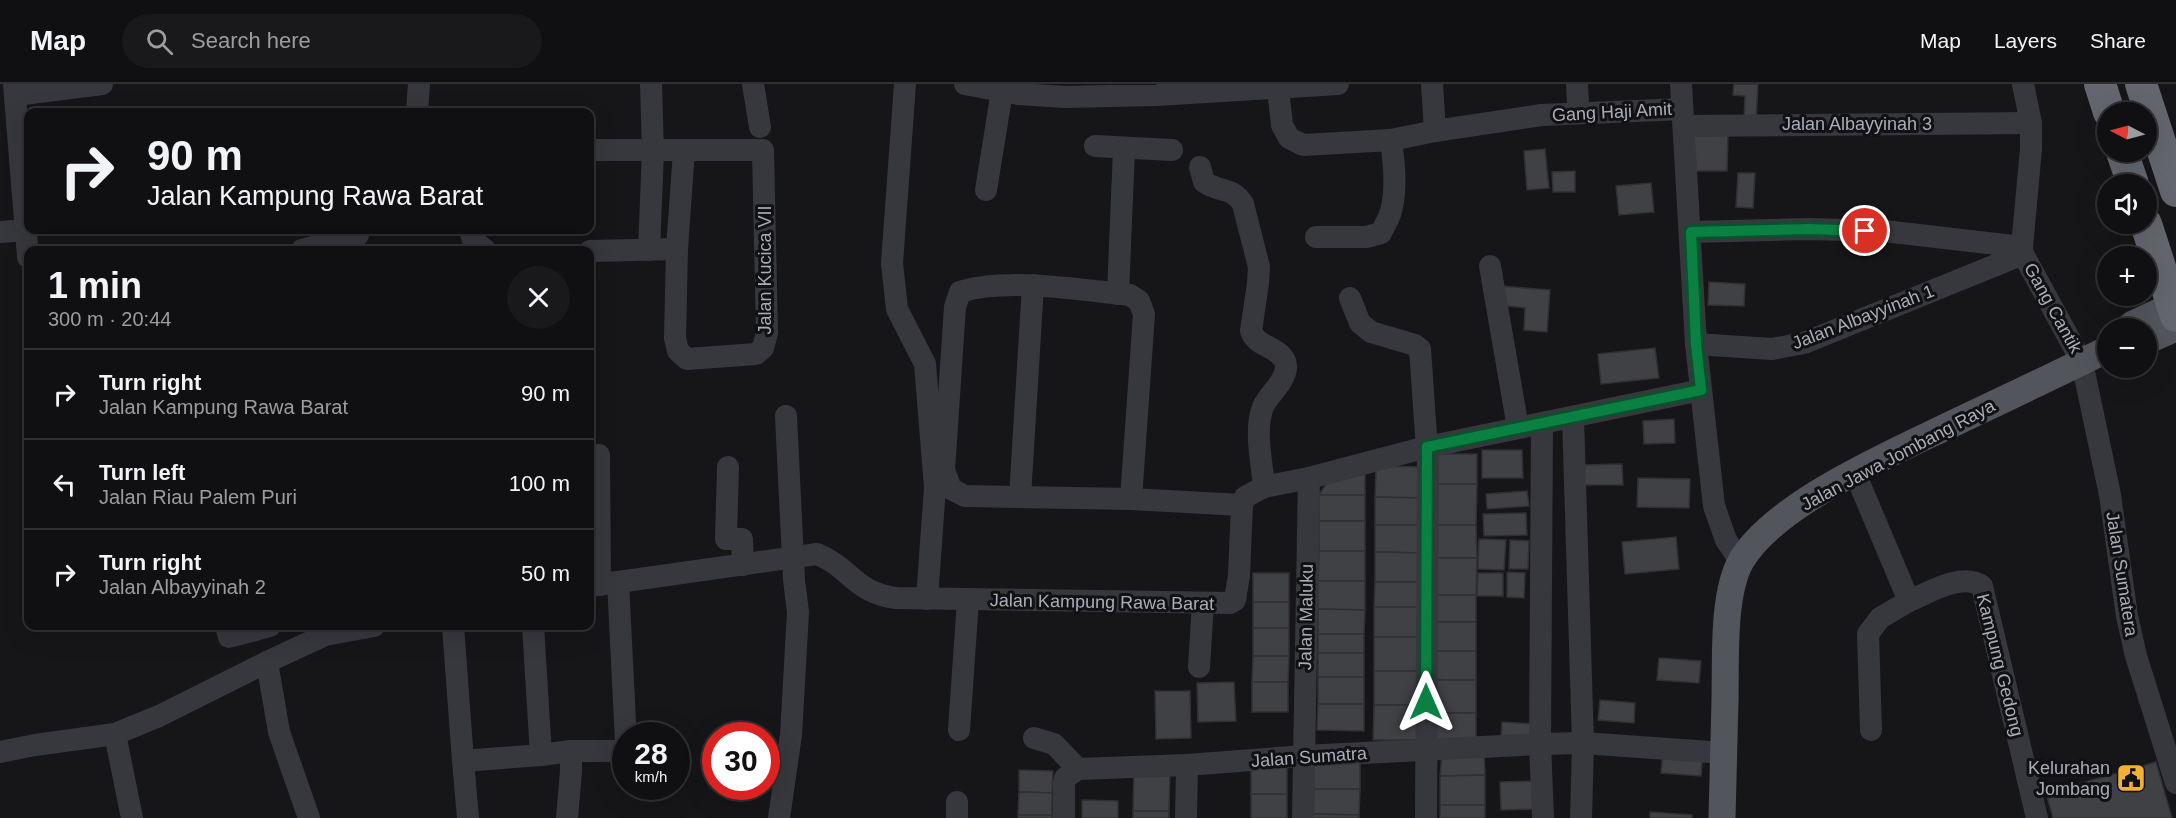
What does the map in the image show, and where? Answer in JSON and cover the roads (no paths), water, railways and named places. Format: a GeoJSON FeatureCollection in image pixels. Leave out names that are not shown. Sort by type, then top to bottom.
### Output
{"type":"FeatureCollection","features":[{"type":"Feature","properties":{"kind":"highway"},"geometry":{"type":"LineString","coordinates":[[2100,84],[2106,102]]}},
{"type":"Feature","properties":{"kind":"highway"},"geometry":{"type":"LineString","coordinates":[[2141,84],[2176,191]]}},
{"type":"Feature","properties":{"kind":"highway"},"geometry":{"type":"LineString","coordinates":[[2149,234],[2176,316]]}},
{"type":"Feature","properties":{"kind":"main road"},"geometry":{"type":"LineString","coordinates":[[2155,318],[2176,304]]}},
{"type":"Feature","properties":{"kind":"main road"},"geometry":{"type":"LineString","coordinates":[[2157,329],[2176,328]]}},
{"type":"Feature","properties":{"kind":"main road","name":"Jalan Jawa Jombang Raya"},"geometry":{"type":"LineString","coordinates":[[1722,818],[1726,623],[1732,590],[1741,562],[1775,522],[1805,501],[1921,439],[2097,354]]}},
{"type":"Feature","properties":{"kind":"street"},"geometry":{"type":"LineString","coordinates":[[24,168],[15,89],[102,84]]}},
{"type":"Feature","properties":{"kind":"street"},"geometry":{"type":"LineString","coordinates":[[417,108],[418,84]]}},
{"type":"Feature","properties":{"kind":"street"},"geometry":{"type":"LineString","coordinates":[[649,250],[653,151],[651,84]]}},
{"type":"Feature","properties":{"kind":"street"},"geometry":{"type":"LineString","coordinates":[[753,84],[760,127]]}},
{"type":"Feature","properties":{"kind":"street"},"geometry":{"type":"LineString","coordinates":[[905,84],[892,263],[897,309],[925,364],[935,488],[927,599]]}},
{"type":"Feature","properties":{"kind":"street"},"geometry":{"type":"LineString","coordinates":[[965,84],[1018,94],[1065,97],[1157,90],[1278,89],[1338,84]]}},
{"type":"Feature","properties":{"kind":"street"},"geometry":{"type":"LineString","coordinates":[[1432,84],[1435,131]]}},
{"type":"Feature","properties":{"kind":"street"},"geometry":{"type":"LineString","coordinates":[[1681,84],[1696,344],[1714,506],[1726,540],[1741,562]]}},
{"type":"Feature","properties":{"kind":"street"},"geometry":{"type":"LineString","coordinates":[[1691,232],[1809,229],[1884,231],[2023,251],[2031,149],[2031,123],[2023,84]]}},
{"type":"Feature","properties":{"kind":"street","name":"Gang Haji Amit"},"geometry":{"type":"LineString","coordinates":[[1278,89],[1282,125],[1289,138],[1303,145],[1391,140],[1435,131],[1541,120],[1683,118]]}},
{"type":"Feature","properties":{"kind":"street"},"geometry":{"type":"LineString","coordinates":[[986,190],[1002,91]]}},
{"type":"Feature","properties":{"kind":"street","name":"Jalan Albayyinah 3"},"geometry":{"type":"LineString","coordinates":[[1683,118],[2031,123]]}},
{"type":"Feature","properties":{"kind":"street"},"geometry":{"type":"LineString","coordinates":[[1316,237],[1366,237],[1381,233],[1391,213],[1394,189],[1391,140]]}},
{"type":"Feature","properties":{"kind":"street"},"geometry":{"type":"LineString","coordinates":[[1095,146],[1172,150]]}},
{"type":"Feature","properties":{"kind":"street"},"geometry":{"type":"LineString","coordinates":[[1118,294],[1124,149]]}},
{"type":"Feature","properties":{"kind":"street","name":"Jalan Kucica VII"},"geometry":{"type":"LineString","coordinates":[[594,150],[763,150],[767,333],[762,350],[756,354],[687,359],[678,351],[675,338],[676,249],[684,151]]}},
{"type":"Feature","properties":{"kind":"street"},"geometry":{"type":"LineString","coordinates":[[1200,167],[1204,183],[1214,189],[1226,190],[1237,195],[1243,204],[1259,267],[1251,331],[1253,339],[1279,355],[1285,362],[1282,377],[1264,405],[1260,419],[1264,487]]}},
{"type":"Feature","properties":{"kind":"street"},"geometry":{"type":"LineString","coordinates":[[0,232],[24,230]]}},
{"type":"Feature","properties":{"kind":"street"},"geometry":{"type":"LineString","coordinates":[[472,234],[481,246]]}},
{"type":"Feature","properties":{"kind":"street"},"geometry":{"type":"LineString","coordinates":[[321,246],[359,238]]}},
{"type":"Feature","properties":{"kind":"street"},"geometry":{"type":"LineString","coordinates":[[594,251],[676,249]]}},
{"type":"Feature","properties":{"kind":"street","name":"Jalan Albayyinah 1"},"geometry":{"type":"LineString","coordinates":[[1696,344],[1772,349],[1804,343],[2023,251]]}},
{"type":"Feature","properties":{"kind":"street","name":"Gang Cantik"},"geometry":{"type":"LineString","coordinates":[[2023,251],[2082,362]]}},
{"type":"Feature","properties":{"kind":"street"},"geometry":{"type":"LineString","coordinates":[[1490,266],[1518,428]]}},
{"type":"Feature","properties":{"kind":"street"},"geometry":{"type":"LineString","coordinates":[[1020,497],[1033,285]]}},
{"type":"Feature","properties":{"kind":"street"},"geometry":{"type":"LineString","coordinates":[[1131,499],[1144,314],[1139,301],[1130,295],[1033,285],[973,287],[960,292],[955,307],[944,470],[951,489],[965,496],[1131,499],[1242,505],[1245,497],[1264,487],[1309,478],[1427,447],[1701,390]]}},
{"type":"Feature","properties":{"kind":"street"},"geometry":{"type":"LineString","coordinates":[[1350,298],[1360,323],[1371,333],[1415,345],[1420,349],[1427,447],[1426,818]]}},
{"type":"Feature","properties":{"kind":"street","name":"Jalan Sumatera"},"geometry":{"type":"LineString","coordinates":[[2082,362],[2110,495],[2127,616],[2136,656],[2176,783]]}},
{"type":"Feature","properties":{"kind":"street"},"geometry":{"type":"LineString","coordinates":[[779,818],[791,735],[798,612],[786,416]]}},
{"type":"Feature","properties":{"kind":"street"},"geometry":{"type":"LineString","coordinates":[[1573,417],[1583,743],[1581,818]]}},
{"type":"Feature","properties":{"kind":"street"},"geometry":{"type":"LineString","coordinates":[[1542,423],[1540,744],[1543,818]]}},
{"type":"Feature","properties":{"kind":"street"},"geometry":{"type":"LineString","coordinates":[[599,455],[599,579],[622,722]]}},
{"type":"Feature","properties":{"kind":"street"},"geometry":{"type":"LineString","coordinates":[[728,467],[726,539],[742,539],[743,565]]}},
{"type":"Feature","properties":{"kind":"street"},"geometry":{"type":"LineString","coordinates":[[1855,473],[1909,601]]}},
{"type":"Feature","properties":{"kind":"street","name":"Jalan Maluku"},"geometry":{"type":"LineString","coordinates":[[1303,818],[1309,478]]}},
{"type":"Feature","properties":{"kind":"street","name":"Jalan Kampung Rawa Barat"},"geometry":{"type":"LineString","coordinates":[[599,579],[743,565],[818,554],[832,560],[864,588],[881,596],[968,600],[1223,604],[1236,600],[1242,505]]}},
{"type":"Feature","properties":{"kind":"street","name":"Kampung Gedong"},"geometry":{"type":"LineString","coordinates":[[1871,730],[1868,634],[1880,618],[1909,601],[1956,582],[1976,582],[1982,586],[2037,818]]}},
{"type":"Feature","properties":{"kind":"street"},"geometry":{"type":"LineString","coordinates":[[959,730],[968,600]]}},
{"type":"Feature","properties":{"kind":"street"},"geometry":{"type":"LineString","coordinates":[[1199,667],[1203,603]]}},
{"type":"Feature","properties":{"kind":"street"},"geometry":{"type":"LineString","coordinates":[[227,630],[229,637],[255,630]]}},
{"type":"Feature","properties":{"kind":"street"},"geometry":{"type":"LineString","coordinates":[[453,630],[468,818]]}},
{"type":"Feature","properties":{"kind":"street"},"geometry":{"type":"LineString","coordinates":[[533,630],[541,755]]}},
{"type":"Feature","properties":{"kind":"street"},"geometry":{"type":"LineString","coordinates":[[0,752],[115,734],[159,716],[325,631]]}},
{"type":"Feature","properties":{"kind":"street"},"geometry":{"type":"LineString","coordinates":[[267,662],[279,732],[309,818]]}},
{"type":"Feature","properties":{"kind":"street"},"geometry":{"type":"LineString","coordinates":[[115,734],[132,818]]}},
{"type":"Feature","properties":{"kind":"street"},"geometry":{"type":"LineString","coordinates":[[1034,738],[1054,744],[1078,769],[1065,778],[1064,818]]}},
{"type":"Feature","properties":{"kind":"street","name":"Jalan Sumatra"},"geometry":{"type":"LineString","coordinates":[[1078,769],[1187,765],[1304,756],[1540,744],[1583,743],[1724,753]]}},
{"type":"Feature","properties":{"kind":"street"},"geometry":{"type":"LineString","coordinates":[[463,760],[571,751],[612,752]]}},
{"type":"Feature","properties":{"kind":"street"},"geometry":{"type":"LineString","coordinates":[[567,818],[572,771],[571,751]]}},
{"type":"Feature","properties":{"kind":"street"},"geometry":{"type":"LineString","coordinates":[[1186,818],[1187,765]]}},
{"type":"Feature","properties":{"kind":"place","name":"Kelurahan Jombang"},"geometry":{"type":"Point","coordinates":[2131,778]}}]}
